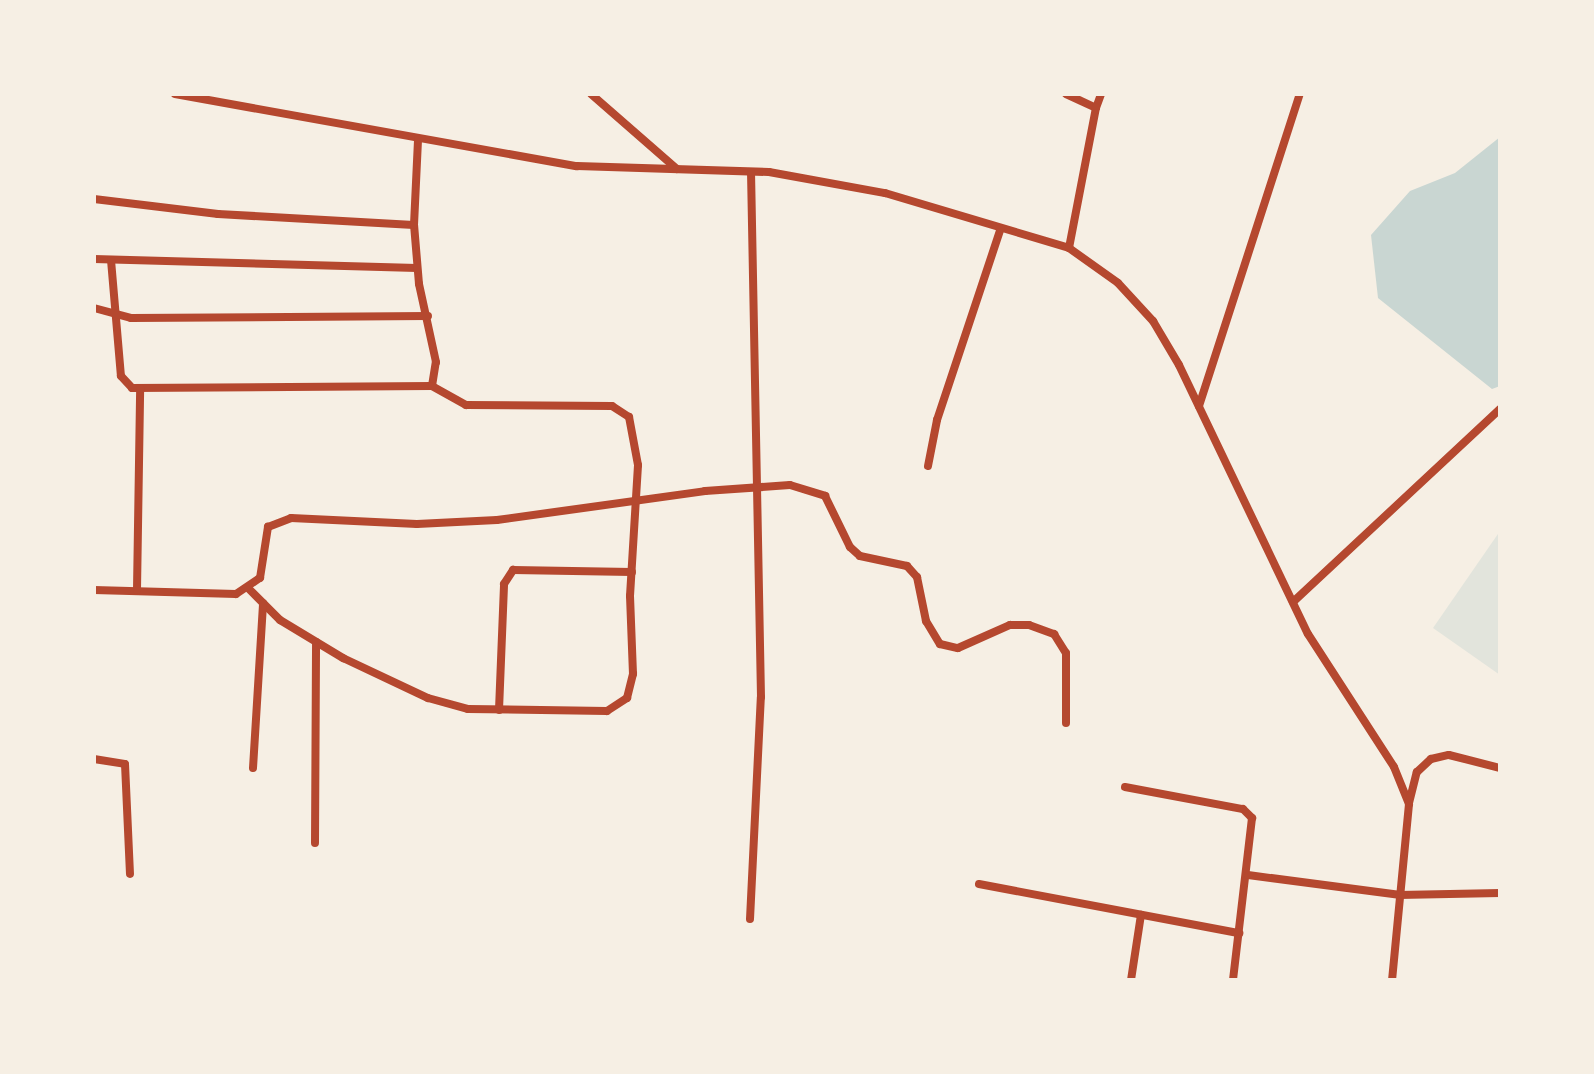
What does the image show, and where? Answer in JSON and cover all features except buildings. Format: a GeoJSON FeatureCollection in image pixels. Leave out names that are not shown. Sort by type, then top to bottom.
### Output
{"type":"FeatureCollection","features":[{"type":"Feature","properties":{"kind":"street"},"geometry":{"type":"LineString","coordinates":[[175,94],[577,166],[751,172],[885,193],[1069,248],[1118,283],[1153,321],[1199,407],[1293,602],[1394,767],[1409,804]]}},
{"type":"Feature","properties":{"kind":"street"},"geometry":{"type":"LineString","coordinates":[[591,94],[677,169]]}},
{"type":"Feature","properties":{"kind":"street"},"geometry":{"type":"LineString","coordinates":[[1066,94],[1096,108]]}},
{"type":"Feature","properties":{"kind":"street"},"geometry":{"type":"LineString","coordinates":[[1069,248],[1101,94]]}},
{"type":"Feature","properties":{"kind":"street"},"geometry":{"type":"LineString","coordinates":[[1199,407],[1300,94]]}},
{"type":"Feature","properties":{"kind":"street"},"geometry":{"type":"LineString","coordinates":[[418,139],[414,225],[417,268],[436,362],[432,386]]}},
{"type":"Feature","properties":{"kind":"street"},"geometry":{"type":"LineString","coordinates":[[750,919],[761,697],[751,172]]}},
{"type":"Feature","properties":{"kind":"street"},"geometry":{"type":"LineString","coordinates":[[94,199],[218,214],[414,225]]}},
{"type":"Feature","properties":{"kind":"street"},"geometry":{"type":"LineString","coordinates":[[928,466],[937,420],[1001,228]]}},
{"type":"Feature","properties":{"kind":"street"},"geometry":{"type":"LineString","coordinates":[[94,259],[417,268]]}},
{"type":"Feature","properties":{"kind":"street"},"geometry":{"type":"LineString","coordinates":[[111,260],[123,385],[140,388],[432,386],[466,405],[622,409],[635,429],[633,674],[627,698],[607,711],[468,709],[428,698],[316,642],[249,589]]}},
{"type":"Feature","properties":{"kind":"street"},"geometry":{"type":"LineString","coordinates":[[94,308],[116,315],[428,316]]}},
{"type":"Feature","properties":{"kind":"street"},"geometry":{"type":"LineString","coordinates":[[137,590],[140,388]]}},
{"type":"Feature","properties":{"kind":"street"},"geometry":{"type":"LineString","coordinates":[[1293,602],[1500,409]]}},
{"type":"Feature","properties":{"kind":"street"},"geometry":{"type":"LineString","coordinates":[[94,590],[236,594],[249,589],[260,578],[265,535],[274,521],[497,520],[755,486],[790,485],[825,496],[850,547],[860,556],[907,566],[917,577],[926,621],[940,644],[958,648],[1010,625],[1029,625],[1054,634],[1066,653],[1066,723]]}},
{"type":"Feature","properties":{"kind":"street"},"geometry":{"type":"LineString","coordinates":[[499,710],[504,584],[513,570],[632,572]]}},
{"type":"Feature","properties":{"kind":"street"},"geometry":{"type":"LineString","coordinates":[[253,768],[263,603]]}},
{"type":"Feature","properties":{"kind":"street"},"geometry":{"type":"LineString","coordinates":[[315,843],[316,642]]}},
{"type":"Feature","properties":{"kind":"street"},"geometry":{"type":"LineString","coordinates":[[1392,980],[1409,804],[1417,772],[1431,759],[1449,755],[1500,768]]}},
{"type":"Feature","properties":{"kind":"street"},"geometry":{"type":"LineString","coordinates":[[94,759],[125,764],[130,874]]}},
{"type":"Feature","properties":{"kind":"street"},"geometry":{"type":"LineString","coordinates":[[1125,787],[1243,809],[1253,825],[1233,980]]}},
{"type":"Feature","properties":{"kind":"street"},"geometry":{"type":"LineString","coordinates":[[1248,875],[1399,895],[1500,893]]}},
{"type":"Feature","properties":{"kind":"street"},"geometry":{"type":"LineString","coordinates":[[979,884],[1239,933]]}},
{"type":"Feature","properties":{"kind":"street"},"geometry":{"type":"LineString","coordinates":[[1131,980],[1141,915]]}},
{"type":"Feature","properties":{"kind":"shaded area"},"geometry":{"type":"Polygon","coordinates":[[[1500,137],[1500,386],[1492,389],[1378,298],[1371,235],[1410,191],[1455,173],[1500,137]]]}},
{"type":"Feature","properties":{"kind":"shaded area"},"geometry":{"type":"Polygon","coordinates":[[[1500,531],[1500,675],[1433,628],[1500,531]]]}}]}
